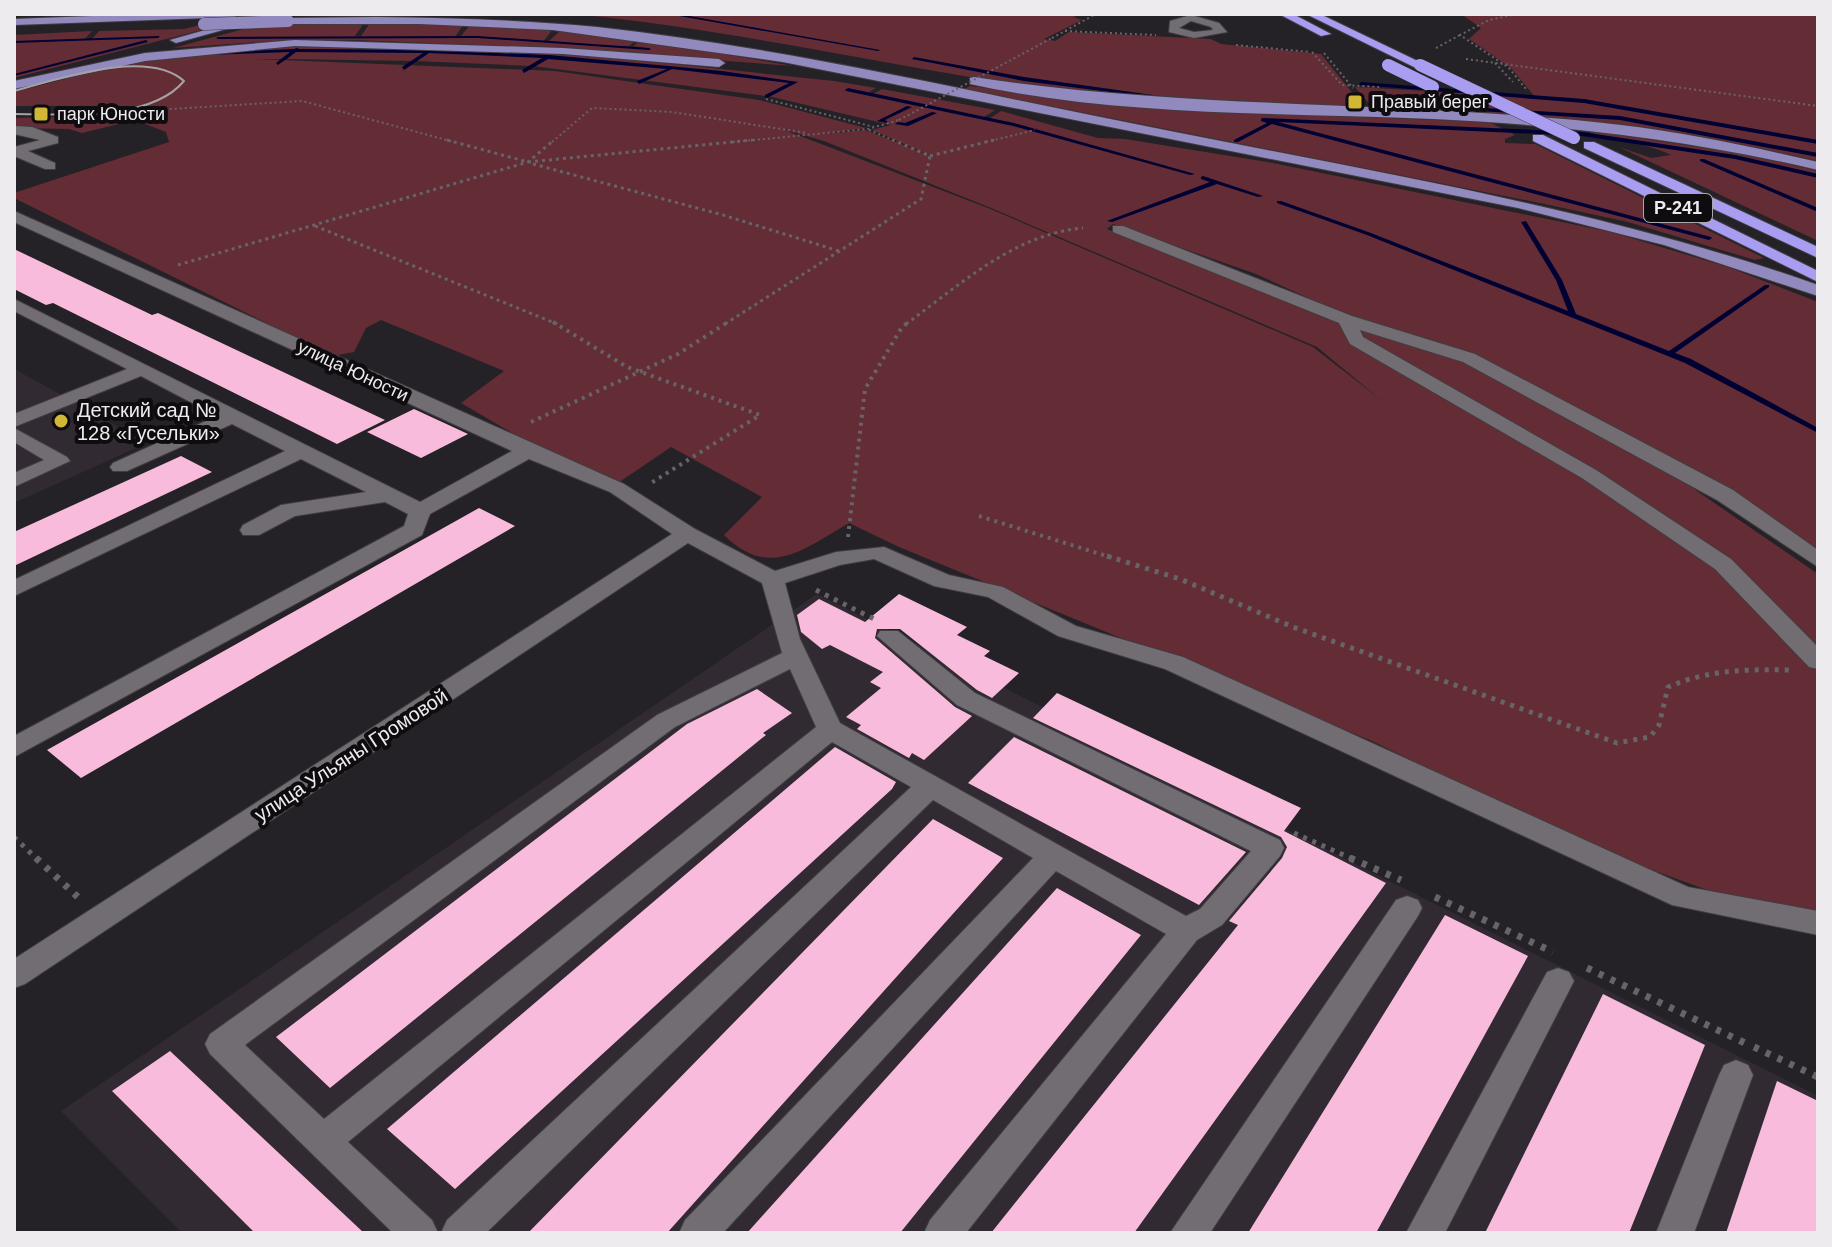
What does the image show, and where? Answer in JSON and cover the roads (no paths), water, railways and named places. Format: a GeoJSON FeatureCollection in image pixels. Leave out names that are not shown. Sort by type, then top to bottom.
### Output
{"type":"FeatureCollection","features":[{"type":"Feature","properties":{"kind":"highway","name":"Р-241"},"geometry":{"type":"LineString","coordinates":[[1284,14],[1818,277]]}},
{"type":"Feature","properties":{"kind":"highway","name":"Р-241"},"geometry":{"type":"LineString","coordinates":[[1311,14],[1818,253]]}},
{"type":"Feature","properties":{"kind":"main road"},"geometry":{"type":"LineString","coordinates":[[14,22],[235,14]]}},
{"type":"Feature","properties":{"kind":"main road"},"geometry":{"type":"LineString","coordinates":[[14,83],[275,14]]}},
{"type":"Feature","properties":{"kind":"main road"},"geometry":{"type":"LineString","coordinates":[[487,14],[681,30],[1071,96],[1211,108],[1589,125],[1712,142],[1818,166]]}},
{"type":"Feature","properties":{"kind":"main road"},"geometry":{"type":"LineString","coordinates":[[14,32],[288,21],[455,22],[638,35],[795,61],[1585,219],[1716,254],[1818,291]]}},
{"type":"Feature","properties":{"kind":"main road"},"geometry":{"type":"LineString","coordinates":[[14,83],[183,51],[271,43],[354,43],[700,61],[996,101]]}},
{"type":"Feature","properties":{"kind":"street"},"geometry":{"type":"LineString","coordinates":[[14,130],[27,130],[53,140],[15,151]]}},
{"type":"Feature","properties":{"kind":"street"},"geometry":{"type":"LineString","coordinates":[[15,151],[50,166]]}},
{"type":"Feature","properties":{"kind":"street","name":"улица Юности"},"geometry":{"type":"LineString","coordinates":[[14,216],[528,451],[562,463],[630,497],[687,534],[773,579]]}},
{"type":"Feature","properties":{"kind":"street"},"geometry":{"type":"LineString","coordinates":[[1118,229],[1346,320],[1469,358],[1562,405],[1725,495],[1818,560]]}},
{"type":"Feature","properties":{"kind":"street"},"geometry":{"type":"LineString","coordinates":[[14,304],[420,511]]}},
{"type":"Feature","properties":{"kind":"street"},"geometry":{"type":"LineString","coordinates":[[1346,320],[1356,340],[1589,474],[1723,564],[1811,666]]}},
{"type":"Feature","properties":{"kind":"street"},"geometry":{"type":"LineString","coordinates":[[14,421],[143,369]]}},
{"type":"Feature","properties":{"kind":"street"},"geometry":{"type":"LineString","coordinates":[[120,467],[233,416]]}},
{"type":"Feature","properties":{"kind":"street"},"geometry":{"type":"LineString","coordinates":[[14,434],[60,461],[14,481]]}},
{"type":"Feature","properties":{"kind":"street"},"geometry":{"type":"LineString","coordinates":[[14,589],[301,451]]}},
{"type":"Feature","properties":{"kind":"street"},"geometry":{"type":"LineString","coordinates":[[14,748],[414,530],[420,511],[528,451]]}},
{"type":"Feature","properties":{"kind":"street"},"geometry":{"type":"LineString","coordinates":[[251,530],[289,510],[389,495]]}},
{"type":"Feature","properties":{"kind":"street","name":"улица Ульяны Громовой"},"geometry":{"type":"LineString","coordinates":[[14,975],[687,534]]}},
{"type":"Feature","properties":{"kind":"street"},"geometry":{"type":"LineString","coordinates":[[1186,931],[830,729],[788,639],[773,579],[836,559],[876,552],[942,581],[995,592],[1067,631],[1174,663],[1683,897],[1818,923]]}},
{"type":"Feature","properties":{"kind":"street"},"geometry":{"type":"LineString","coordinates":[[889,636],[966,699],[1270,848],[1211,917],[1186,931],[943,1233]]}},
{"type":"Feature","properties":{"kind":"street"},"geometry":{"type":"LineString","coordinates":[[419,1233],[222,1044],[666,721],[796,656]]}},
{"type":"Feature","properties":{"kind":"street"},"geometry":{"type":"LineString","coordinates":[[323,1141],[830,729]]}},
{"type":"Feature","properties":{"kind":"street"},"geometry":{"type":"LineString","coordinates":[[460,1233],[930,786]]}},
{"type":"Feature","properties":{"kind":"street"},"geometry":{"type":"LineString","coordinates":[[698,1233],[1053,855]]}},
{"type":"Feature","properties":{"kind":"street"},"geometry":{"type":"LineString","coordinates":[[1189,1233],[1407,908]]}},
{"type":"Feature","properties":{"kind":"street"},"geometry":{"type":"LineString","coordinates":[[1425,1233],[1558,981]]}},
{"type":"Feature","properties":{"kind":"street"},"geometry":{"type":"LineString","coordinates":[[1675,1233],[1736,1075]]}},
{"type":"Feature","properties":{"kind":"waterway"},"geometry":{"type":"LineString","coordinates":[[670,14],[878,50]]}},
{"type":"Feature","properties":{"kind":"waterway"},"geometry":{"type":"LineString","coordinates":[[14,42],[158,37]]}},
{"type":"Feature","properties":{"kind":"waterway"},"geometry":{"type":"LineString","coordinates":[[218,38],[478,37],[649,49]]}},
{"type":"Feature","properties":{"kind":"waterway"},"geometry":{"type":"LineString","coordinates":[[16,75],[146,41]]}},
{"type":"Feature","properties":{"kind":"waterway"},"geometry":{"type":"LineString","coordinates":[[207,54],[295,51]]}},
{"type":"Feature","properties":{"kind":"waterway"},"geometry":{"type":"LineString","coordinates":[[278,64],[295,51]]}},
{"type":"Feature","properties":{"kind":"waterway"},"geometry":{"type":"LineString","coordinates":[[295,51],[428,51]]}},
{"type":"Feature","properties":{"kind":"waterway"},"geometry":{"type":"LineString","coordinates":[[404,68],[428,51]]}},
{"type":"Feature","properties":{"kind":"waterway"},"geometry":{"type":"LineString","coordinates":[[428,51],[547,57]]}},
{"type":"Feature","properties":{"kind":"waterway"},"geometry":{"type":"LineString","coordinates":[[524,71],[547,57]]}},
{"type":"Feature","properties":{"kind":"waterway"},"geometry":{"type":"LineString","coordinates":[[547,57],[795,82]]}},
{"type":"Feature","properties":{"kind":"waterway"},"geometry":{"type":"LineString","coordinates":[[914,58],[1024,79],[1157,96]]}},
{"type":"Feature","properties":{"kind":"waterway"},"geometry":{"type":"LineString","coordinates":[[639,82],[670,69]]}},
{"type":"Feature","properties":{"kind":"waterway"},"geometry":{"type":"LineString","coordinates":[[767,96],[793,83]]}},
{"type":"Feature","properties":{"kind":"waterway"},"geometry":{"type":"LineString","coordinates":[[1361,84],[1584,101],[1818,142]]}},
{"type":"Feature","properties":{"kind":"waterway"},"geometry":{"type":"LineString","coordinates":[[848,90],[1014,125],[1192,174]]}},
{"type":"Feature","properties":{"kind":"waterway"},"geometry":{"type":"LineString","coordinates":[[885,122],[880,121],[909,107]]}},
{"type":"Feature","properties":{"kind":"waterway"},"geometry":{"type":"LineString","coordinates":[[1435,107],[1620,118],[1818,155]]}},
{"type":"Feature","properties":{"kind":"waterway"},"geometry":{"type":"LineString","coordinates":[[898,124],[906,125],[934,113]]}},
{"type":"Feature","properties":{"kind":"waterway"},"geometry":{"type":"LineString","coordinates":[[1272,122],[1263,120],[1582,134],[1735,157],[1818,176]]}},
{"type":"Feature","properties":{"kind":"waterway"},"geometry":{"type":"LineString","coordinates":[[1236,141],[1272,122]]}},
{"type":"Feature","properties":{"kind":"waterway"},"geometry":{"type":"LineString","coordinates":[[1272,122],[1709,238]]}},
{"type":"Feature","properties":{"kind":"waterway"},"geometry":{"type":"LineString","coordinates":[[1702,160],[1818,210]]}},
{"type":"Feature","properties":{"kind":"waterway"},"geometry":{"type":"LineString","coordinates":[[1203,178],[1216,182]]}},
{"type":"Feature","properties":{"kind":"waterway"},"geometry":{"type":"LineString","coordinates":[[1110,221],[1216,182]]}},
{"type":"Feature","properties":{"kind":"waterway"},"geometry":{"type":"LineString","coordinates":[[1216,182],[1260,196]]}},
{"type":"Feature","properties":{"kind":"waterway"},"geometry":{"type":"LineString","coordinates":[[1279,202],[1369,234],[1670,354]]}},
{"type":"Feature","properties":{"kind":"waterway"},"geometry":{"type":"LineString","coordinates":[[1524,222],[1559,280],[1573,315]]}},
{"type":"Feature","properties":{"kind":"waterway"},"geometry":{"type":"LineString","coordinates":[[1670,354],[1767,286]]}},
{"type":"Feature","properties":{"kind":"waterway"},"geometry":{"type":"LineString","coordinates":[[1670,354],[1818,431]]}},
{"type":"Feature","properties":{"kind":"tram line"},"geometry":{"type":"LineString","coordinates":[[14,91],[77,74],[126,66],[168,71],[184,81],[169,94],[128,109],[105,113],[14,114]]}},
{"type":"Feature","properties":{"kind":"place","name":"Правый берег"},"geometry":{"type":"Point","coordinates":[1355,102]}},
{"type":"Feature","properties":{"kind":"place","name":"парк Юности"},"geometry":{"type":"Point","coordinates":[41,114]}},
{"type":"Feature","properties":{"kind":"place","name":"Детский сад № 128 «Гусельки»"},"geometry":{"type":"Point","coordinates":[61,421]}}]}
